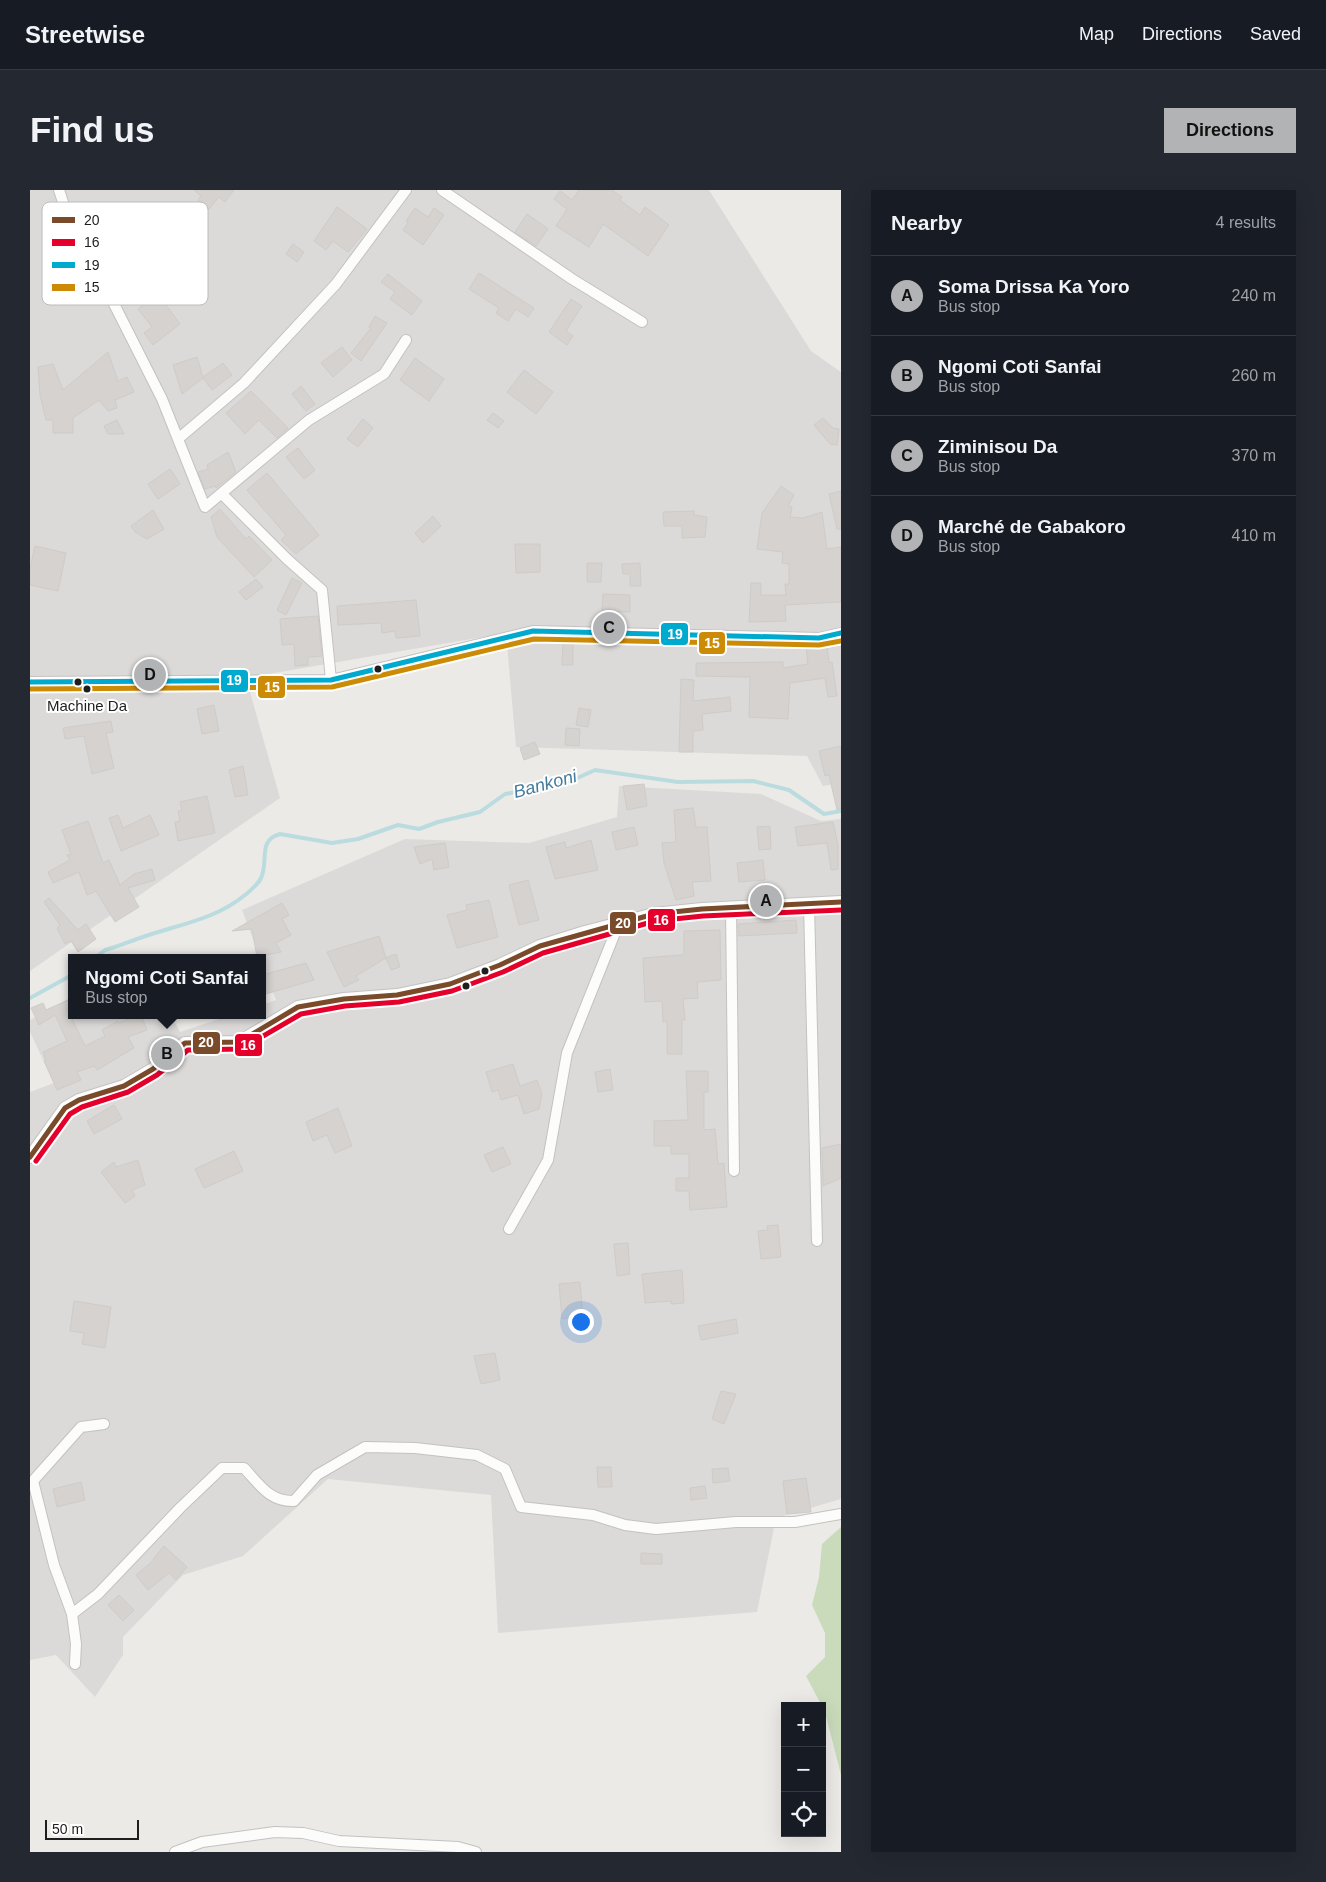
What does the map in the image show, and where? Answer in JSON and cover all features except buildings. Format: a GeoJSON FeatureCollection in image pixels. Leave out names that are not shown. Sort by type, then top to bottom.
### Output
{"type":"FeatureCollection","features":[{"type":"Feature","properties":{"kind":"street"},"geometry":{"type":"LineString","coordinates":[[59,190],[63,202]]}},
{"type":"Feature","properties":{"kind":"street"},"geometry":{"type":"LineString","coordinates":[[178,439],[244,384],[336,284],[406,190]]}},
{"type":"Feature","properties":{"kind":"street"},"geometry":{"type":"LineString","coordinates":[[442,190],[572,279],[642,322]]}},
{"type":"Feature","properties":{"kind":"street"},"geometry":{"type":"LineString","coordinates":[[115,305],[162,399],[204,507],[309,420],[384,374],[406,340]]}},
{"type":"Feature","properties":{"kind":"street"},"geometry":{"type":"LineString","coordinates":[[222,494],[322,590],[331,680]]}},
{"type":"Feature","properties":{"kind":"street"},"geometry":{"type":"LineString","coordinates":[[30,682],[331,680],[533,631],[819,638],[841,633]]}},
{"type":"Feature","properties":{"kind":"street"},"geometry":{"type":"LineString","coordinates":[[30,1157],[65,1108],[79,1100],[124,1086],[153,1069],[185,1043],[239,1042],[298,1007],[344,999],[397,995],[450,984],[500,965],[540,946],[654,914],[841,902]]}},
{"type":"Feature","properties":{"kind":"street"},"geometry":{"type":"LineString","coordinates":[[809,904],[816,1241]]}},
{"type":"Feature","properties":{"kind":"street"},"geometry":{"type":"LineString","coordinates":[[732,908],[734,1171]]}},
{"type":"Feature","properties":{"kind":"street"},"geometry":{"type":"LineString","coordinates":[[509,1229],[548,1160],[567,1054],[619,923]]}},
{"type":"Feature","properties":{"kind":"street"},"geometry":{"type":"LineString","coordinates":[[75,1664],[76,1644],[72,1614],[54,1565],[32,1482],[82,1427],[104,1424]]}},
{"type":"Feature","properties":{"kind":"street"},"geometry":{"type":"LineString","coordinates":[[72,1614],[98,1594],[181,1507],[222,1468],[244,1468],[270,1494],[282,1501],[294,1501],[317,1475],[365,1447],[415,1448],[477,1455],[506,1469],[521,1507],[593,1516],[625,1525],[648,1528],[736,1522],[795,1522],[841,1514]]}},
{"type":"Feature","properties":{"kind":"street"},"geometry":{"type":"LineString","coordinates":[[175,1852],[202,1842],[275,1832],[303,1833],[340,1841],[458,1846],[476,1852]]}},
{"type":"Feature","properties":{"kind":"shaded area"},"geometry":{"type":"Polygon","coordinates":[[[30,190],[709,190],[811,351],[841,372],[841,783],[823,786],[807,756],[516,747],[506,633],[246,678],[280,798],[30,971],[30,190]]]}},
{"type":"Feature","properties":{"kind":"shaded area"},"geometry":{"type":"Polygon","coordinates":[[[619,786],[761,794],[821,821],[841,819],[841,1499],[776,1518],[757,1612],[498,1633],[491,1495],[328,1479],[243,1556],[183,1575],[123,1637],[123,1655],[95,1697],[56,1655],[30,1660],[30,1092],[54,1083],[30,1032],[30,1020],[68,999],[68,1019],[173,1019],[180,1032],[219,1019],[266,1019],[266,1004],[276,1000],[266,974],[266,954],[259,954],[242,910],[405,839],[529,843],[617,817],[619,786]]]}},
{"type":"Feature","properties":{"kind":"green space"},"geometry":{"type":"Polygon","coordinates":[[[841,1527],[841,1775],[826,1716],[826,1702],[820,1702],[806,1676],[825,1657],[825,1633],[812,1605],[819,1577],[822,1544],[841,1527]]]}},
{"type":"Feature","properties":{"kind":"waterway","name":"Bankoni"},"geometry":{"type":"LineString","coordinates":[[100,954],[105,950],[195,921],[233,903],[249,892],[260,880],[268,841],[280,834],[332,843],[358,839],[398,825],[419,829],[438,822],[480,812],[505,794],[573,780],[595,770],[678,782],[753,781],[789,790],[824,814],[841,811]]}},
{"type":"Feature","properties":{"kind":"waterway","name":"Bankoni"},"geometry":{"type":"LineString","coordinates":[[30,998],[68,977]]}},
{"type":"Feature","properties":{"kind":"transit line","name":"19"},"geometry":{"type":"LineString","coordinates":[[30,682],[331,680],[533,631],[819,638],[841,633]]}},
{"type":"Feature","properties":{"kind":"transit line","name":"15"},"geometry":{"type":"LineString","coordinates":[[30,689],[332,687],[534,639],[819,645],[841,641]]}},
{"type":"Feature","properties":{"kind":"transit line","name":"20"},"geometry":{"type":"LineString","coordinates":[[30,1157],[65,1108],[79,1100],[124,1086],[153,1069],[185,1043],[239,1042],[298,1007],[344,999],[397,995],[450,984],[500,965],[540,946],[654,914],[702,909],[841,902]]}},
{"type":"Feature","properties":{"kind":"transit line","name":"16"},"geometry":{"type":"LineString","coordinates":[[36,1161],[70,1114],[82,1107],[128,1092],[157,1075],[188,1050],[241,1049],[301,1014],[345,1006],[399,1002],[452,991],[503,972],[543,953],[655,921],[703,916],[841,910]]}},
{"type":"Feature","properties":{"kind":"place","name":"Ziminisou Da"},"geometry":{"type":"Point","coordinates":[609,628]}},
{"type":"Feature","properties":{"kind":"place","name":"Marché de Gabakoro"},"geometry":{"type":"Point","coordinates":[150,675]}},
{"type":"Feature","properties":{"kind":"place","name":"Machine Da"},"geometry":{"type":"Point","coordinates":[87,689]}},
{"type":"Feature","properties":{"kind":"place","name":"Soma Drissa Ka Yoro"},"geometry":{"type":"Point","coordinates":[766,901]}},
{"type":"Feature","properties":{"kind":"place","name":"Ngomi Coti Sanfai"},"geometry":{"type":"Point","coordinates":[167,1054]}}]}
